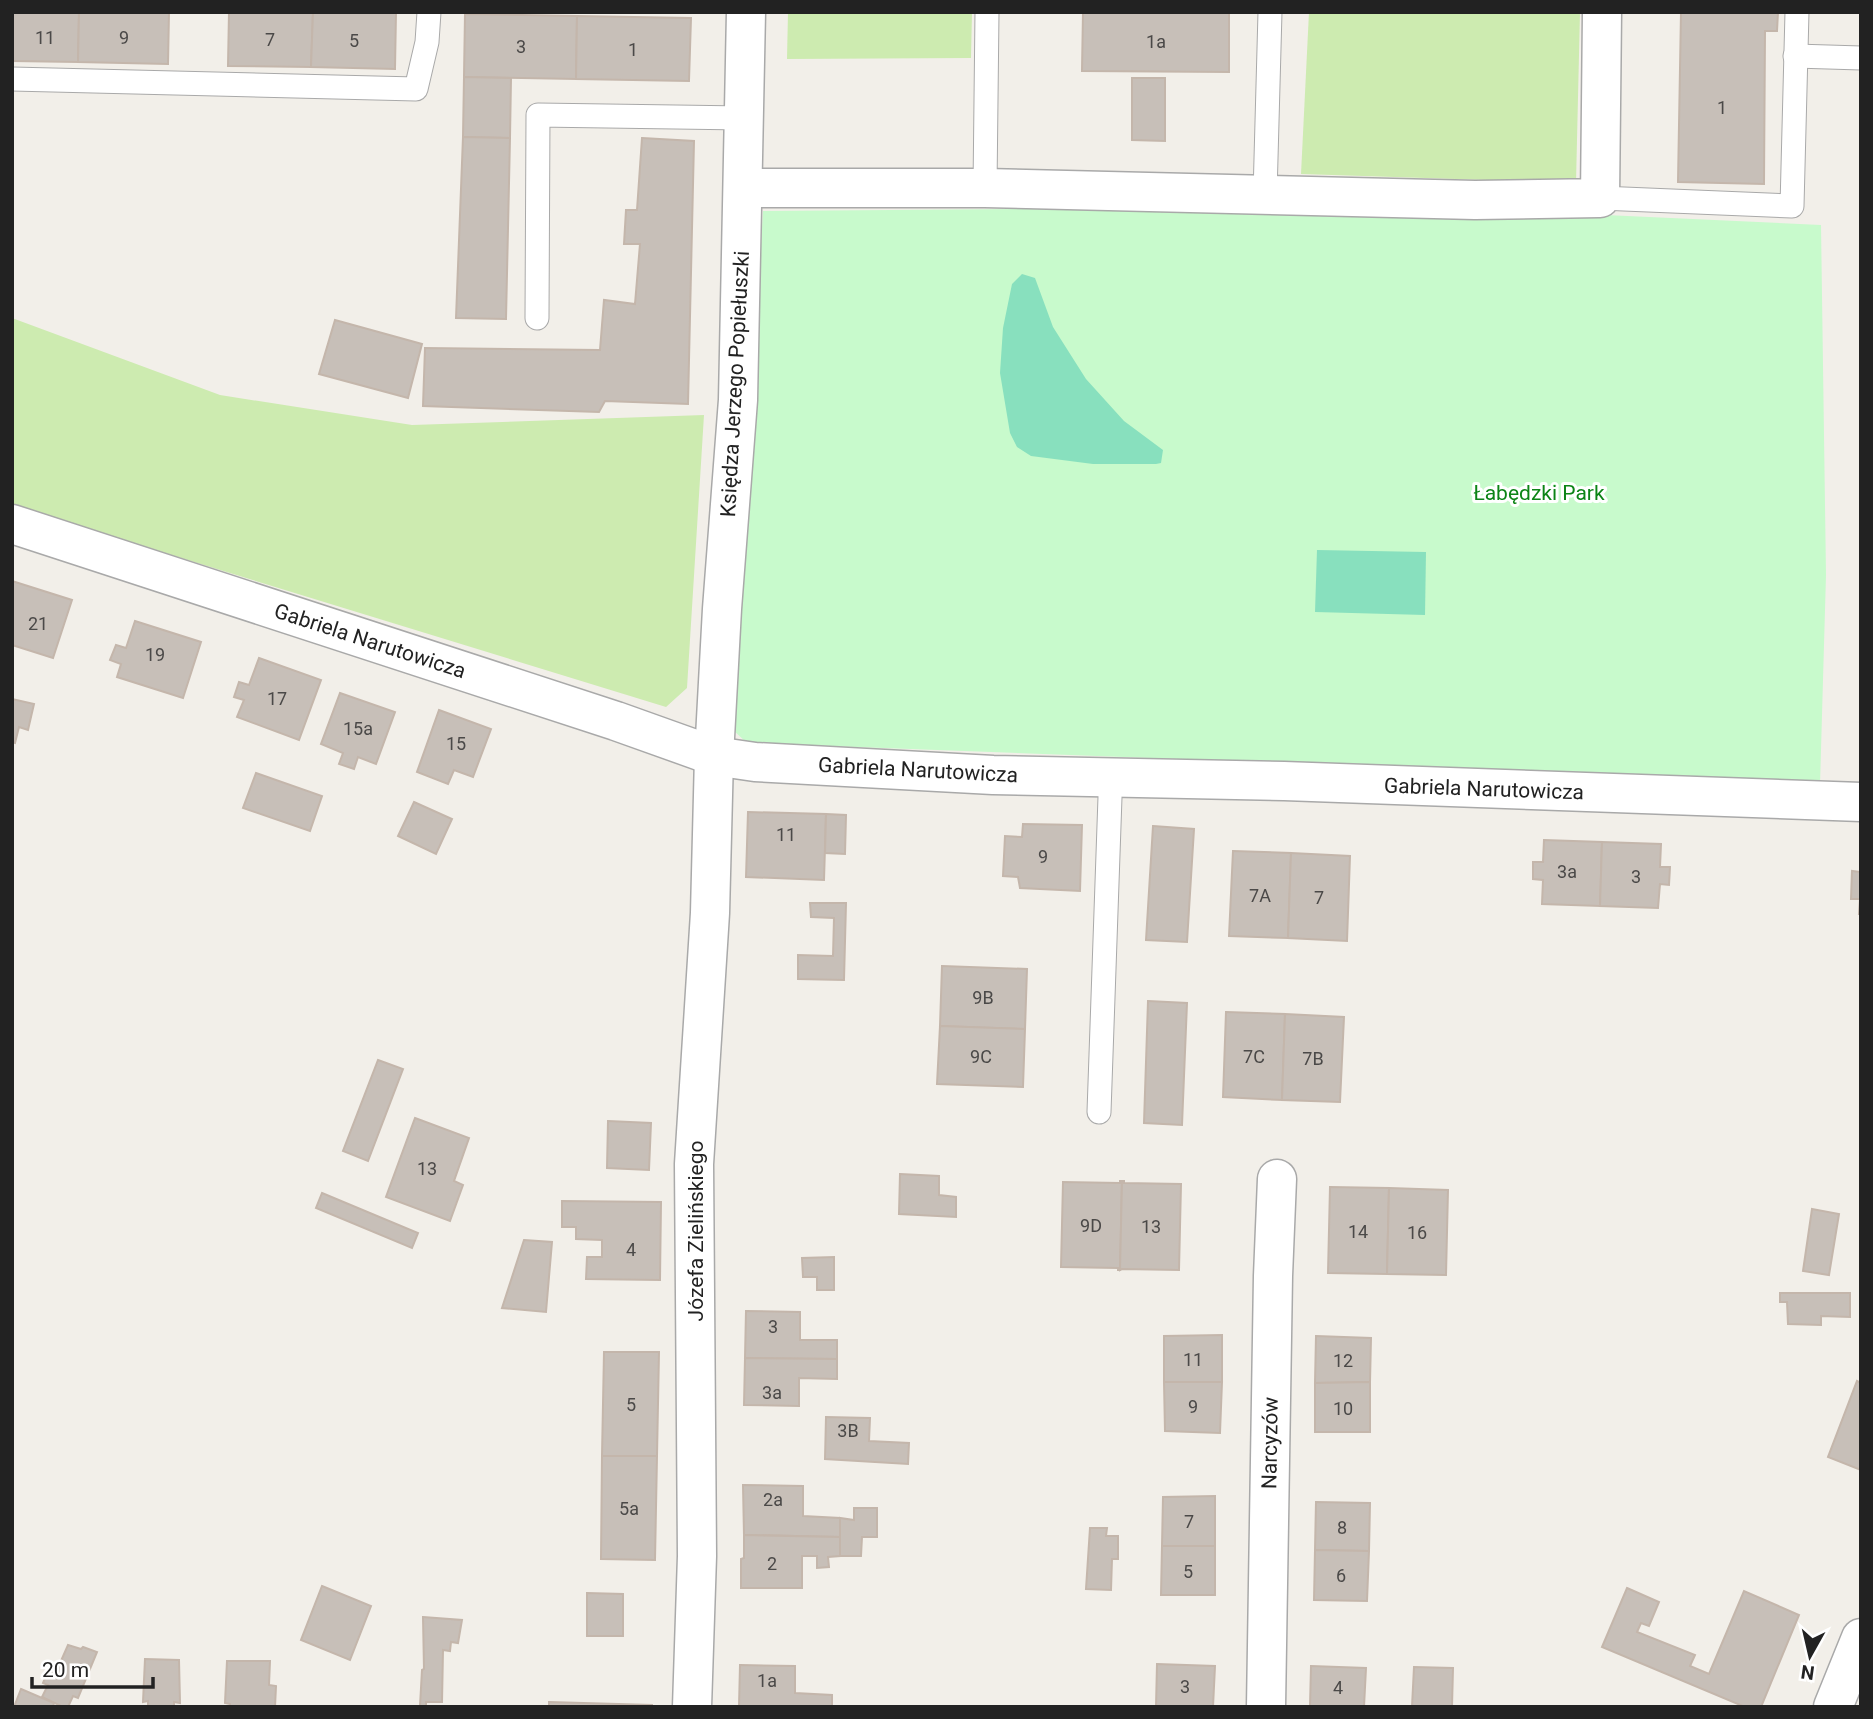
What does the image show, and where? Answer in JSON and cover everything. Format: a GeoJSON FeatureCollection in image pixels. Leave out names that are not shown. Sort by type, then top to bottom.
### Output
{"type":"FeatureCollection","features":[{"type":"Feature","properties":{"kind":"street","name":"Księdza Jerzego Popiełuszki"},"geometry":{"type":"LineString","coordinates":[[714,756],[738,400],[746,12]]}},
{"type":"Feature","properties":{"kind":"street"},"geometry":{"type":"LineString","coordinates":[[743,188],[985,188],[1475,200],[1600,198],[1602,12]]}},
{"type":"Feature","properties":{"kind":"street","name":"Gabriela Narutowicza"},"geometry":{"type":"LineString","coordinates":[[12,524],[616,720],[714,756],[755,762],[954,773],[1284,781],[1861,802]]}},
{"type":"Feature","properties":{"kind":"street","name":"Józefa Zielińskiego"},"geometry":{"type":"LineString","coordinates":[[692,1707],[697,1556],[694,1164],[710,913],[714,756]]}},
{"type":"Feature","properties":{"kind":"street","name":"Narcyzów"},"geometry":{"type":"LineString","coordinates":[[1266,1707],[1277,1179]]}},
{"type":"Feature","properties":{"kind":"street"},"geometry":{"type":"LineString","coordinates":[[1833,1707],[1861,1638]]}},
{"type":"Feature","properties":{"kind":"lane"},"geometry":{"type":"LineString","coordinates":[[12,79],[416,89],[429,12]]}},
{"type":"Feature","properties":{"kind":"lane"},"geometry":{"type":"LineString","coordinates":[[985,188],[987,12]]}},
{"type":"Feature","properties":{"kind":"lane"},"geometry":{"type":"LineString","coordinates":[[1265,195],[1270,12]]}},
{"type":"Feature","properties":{"kind":"lane"},"geometry":{"type":"LineString","coordinates":[[1600,198],[1792,206],[1797,12]]}},
{"type":"Feature","properties":{"kind":"lane"},"geometry":{"type":"LineString","coordinates":[[1796,56],[1861,58]]}},
{"type":"Feature","properties":{"kind":"lane"},"geometry":{"type":"LineString","coordinates":[[537,318],[538,116],[744,118]]}},
{"type":"Feature","properties":{"kind":"lane"},"geometry":{"type":"LineString","coordinates":[[1099,1112],[1109,778]]}},
{"type":"Feature","properties":{"kind":"green space"},"geometry":{"type":"Polygon","coordinates":[[[788,12],[972,12],[971,58],[787,59],[788,12]]]}},
{"type":"Feature","properties":{"kind":"green space"},"geometry":{"type":"Polygon","coordinates":[[[1309,12],[1580,12],[1576,183],[1301,174],[1309,12]]]}},
{"type":"Feature","properties":{"kind":"green space","name":"Łabędzki Park"},"geometry":{"type":"Polygon","coordinates":[[[1021,209],[1540,212],[1821,225],[1826,575],[1820,785],[747,743],[732,729],[763,211],[1021,209]]]}},
{"type":"Feature","properties":{"kind":"green space"},"geometry":{"type":"Polygon","coordinates":[[[1022,274],[1035,278],[1053,327],[1086,379],[1124,421],[1163,450],[1161,463],[1093,464],[1031,456],[1017,447],[1010,433],[1000,373],[1003,328],[1012,284],[1022,274]]]}},
{"type":"Feature","properties":{"kind":"green space"},"geometry":{"type":"Polygon","coordinates":[[[12,318],[220,395],[412,425],[704,415],[687,688],[666,707],[12,506],[12,318]]]}},
{"type":"Feature","properties":{"kind":"green space"},"geometry":{"type":"Polygon","coordinates":[[[1317,550],[1426,552],[1425,615],[1315,612],[1317,550]]]}},
{"type":"Feature","properties":{"kind":"building"},"geometry":{"type":"Polygon","coordinates":[[[12,12],[79,12],[78,62],[12,61],[12,12]]]}},
{"type":"Feature","properties":{"kind":"building"},"geometry":{"type":"Polygon","coordinates":[[[79,12],[169,12],[168,64],[78,62],[79,12]]]}},
{"type":"Feature","properties":{"kind":"building"},"geometry":{"type":"Polygon","coordinates":[[[229,12],[313,12],[311,67],[228,66],[229,12]]]}},
{"type":"Feature","properties":{"kind":"building"},"geometry":{"type":"Polygon","coordinates":[[[313,12],[396,12],[395,69],[311,67],[313,12]]]}},
{"type":"Feature","properties":{"kind":"building"},"geometry":{"type":"Polygon","coordinates":[[[1083,12],[1229,12],[1229,72],[1082,71],[1083,12]]]}},
{"type":"Feature","properties":{"kind":"building"},"geometry":{"type":"Polygon","coordinates":[[[1681,12],[1778,12],[1777,31],[1765,31],[1764,184],[1678,182],[1681,12]]]}},
{"type":"Feature","properties":{"kind":"building"},"geometry":{"type":"Polygon","coordinates":[[[465,14],[577,16],[576,79],[464,77],[465,14]]]}},
{"type":"Feature","properties":{"kind":"building"},"geometry":{"type":"Polygon","coordinates":[[[577,16],[691,18],[689,81],[576,79],[577,16]]]}},
{"type":"Feature","properties":{"kind":"building"},"geometry":{"type":"Polygon","coordinates":[[[464,77],[511,78],[510,138],[463,137],[464,77]]]}},
{"type":"Feature","properties":{"kind":"building"},"geometry":{"type":"Polygon","coordinates":[[[1132,78],[1165,78],[1165,141],[1132,140],[1132,78]]]}},
{"type":"Feature","properties":{"kind":"building"},"geometry":{"type":"Polygon","coordinates":[[[463,137],[510,138],[506,319],[456,318],[463,137]]]}},
{"type":"Feature","properties":{"kind":"building"},"geometry":{"type":"Polygon","coordinates":[[[642,138],[694,141],[688,404],[605,401],[599,412],[423,406],[425,348],[600,350],[604,300],[635,304],[640,244],[624,244],[626,210],[637,210],[642,138]]]}},
{"type":"Feature","properties":{"kind":"building"},"geometry":{"type":"Polygon","coordinates":[[[335,320],[422,344],[408,398],[319,374],[335,320]]]}},
{"type":"Feature","properties":{"kind":"building"},"geometry":{"type":"Polygon","coordinates":[[[12,581],[72,600],[53,658],[12,645],[12,581]]]}},
{"type":"Feature","properties":{"kind":"building"},"geometry":{"type":"Polygon","coordinates":[[[135,621],[201,642],[183,698],[117,677],[121,664],[110,660],[116,645],[126,648],[135,621]]]}},
{"type":"Feature","properties":{"kind":"building"},"geometry":{"type":"Polygon","coordinates":[[[259,658],[321,680],[299,740],[237,717],[244,700],[234,697],[239,682],[249,685],[259,658]]]}},
{"type":"Feature","properties":{"kind":"building"},"geometry":{"type":"Polygon","coordinates":[[[340,693],[395,712],[376,764],[358,757],[354,769],[339,764],[343,753],[321,744],[340,693]]]}},
{"type":"Feature","properties":{"kind":"building"},"geometry":{"type":"Polygon","coordinates":[[[12,699],[34,704],[28,730],[19,727],[15,743],[12,742],[12,699]]]}},
{"type":"Feature","properties":{"kind":"building"},"geometry":{"type":"Polygon","coordinates":[[[439,710],[491,729],[473,777],[454,770],[448,784],[417,772],[439,710]]]}},
{"type":"Feature","properties":{"kind":"building"},"geometry":{"type":"Polygon","coordinates":[[[256,773],[322,796],[310,831],[243,808],[256,773]]]}},
{"type":"Feature","properties":{"kind":"building"},"geometry":{"type":"Polygon","coordinates":[[[414,802],[452,819],[436,854],[398,836],[414,802]]]}},
{"type":"Feature","properties":{"kind":"building"},"geometry":{"type":"Polygon","coordinates":[[[748,812],[826,814],[824,880],[746,877],[748,812]]]}},
{"type":"Feature","properties":{"kind":"building"},"geometry":{"type":"Polygon","coordinates":[[[826,814],[846,815],[845,854],[825,853],[826,814]]]}},
{"type":"Feature","properties":{"kind":"building"},"geometry":{"type":"Polygon","coordinates":[[[1023,824],[1082,825],[1080,891],[1020,888],[1018,877],[1003,876],[1005,836],[1022,837],[1023,824]]]}},
{"type":"Feature","properties":{"kind":"building"},"geometry":{"type":"Polygon","coordinates":[[[1153,826],[1194,829],[1187,942],[1146,940],[1153,826]]]}},
{"type":"Feature","properties":{"kind":"building"},"geometry":{"type":"Polygon","coordinates":[[[1544,840],[1602,842],[1600,906],[1542,904],[1543,880],[1533,879],[1533,862],[1543,862],[1544,840]]]}},
{"type":"Feature","properties":{"kind":"building"},"geometry":{"type":"Polygon","coordinates":[[[1602,842],[1661,844],[1660,867],[1670,867],[1669,885],[1660,884],[1658,908],[1600,906],[1602,842]]]}},
{"type":"Feature","properties":{"kind":"building"},"geometry":{"type":"Polygon","coordinates":[[[1233,851],[1291,853],[1288,938],[1229,936],[1233,851]]]}},
{"type":"Feature","properties":{"kind":"building"},"geometry":{"type":"Polygon","coordinates":[[[1291,853],[1350,856],[1347,941],[1288,938],[1291,853]]]}},
{"type":"Feature","properties":{"kind":"building"},"geometry":{"type":"Polygon","coordinates":[[[1861,857],[1861,914],[1859,914],[1860,899],[1851,899],[1852,871],[1860,872],[1861,857]]]}},
{"type":"Feature","properties":{"kind":"building"},"geometry":{"type":"Polygon","coordinates":[[[810,903],[846,903],[844,980],[798,979],[798,955],[833,956],[834,918],[811,917],[810,903]]]}},
{"type":"Feature","properties":{"kind":"building"},"geometry":{"type":"Polygon","coordinates":[[[942,966],[1027,969],[1025,1029],[940,1026],[942,966]]]}},
{"type":"Feature","properties":{"kind":"building"},"geometry":{"type":"Polygon","coordinates":[[[1148,1001],[1187,1003],[1182,1125],[1144,1123],[1148,1001]]]}},
{"type":"Feature","properties":{"kind":"building"},"geometry":{"type":"Polygon","coordinates":[[[1226,1012],[1285,1014],[1282,1100],[1223,1097],[1226,1012]]]}},
{"type":"Feature","properties":{"kind":"building"},"geometry":{"type":"Polygon","coordinates":[[[1285,1014],[1344,1017],[1340,1102],[1282,1100],[1285,1014]]]}},
{"type":"Feature","properties":{"kind":"building"},"geometry":{"type":"Polygon","coordinates":[[[940,1026],[1025,1029],[1023,1087],[937,1084],[940,1026]]]}},
{"type":"Feature","properties":{"kind":"building"},"geometry":{"type":"Polygon","coordinates":[[[378,1060],[403,1069],[368,1161],[343,1151],[378,1060]]]}},
{"type":"Feature","properties":{"kind":"building"},"geometry":{"type":"Polygon","coordinates":[[[415,1118],[469,1138],[454,1181],[463,1185],[450,1221],[386,1197],[415,1118]]]}},
{"type":"Feature","properties":{"kind":"building"},"geometry":{"type":"Polygon","coordinates":[[[608,1121],[651,1123],[649,1170],[607,1168],[608,1121]]]}},
{"type":"Feature","properties":{"kind":"building"},"geometry":{"type":"Polygon","coordinates":[[[900,1174],[939,1176],[939,1195],[956,1197],[956,1217],[899,1214],[900,1174]]]}},
{"type":"Feature","properties":{"kind":"building"},"geometry":{"type":"Polygon","coordinates":[[[1120,1181],[1120,1270],[1061,1267],[1063,1182],[1120,1181]]]}},
{"type":"Feature","properties":{"kind":"building"},"geometry":{"type":"Polygon","coordinates":[[[1122,1181],[1181,1184],[1179,1270],[1120,1270],[1122,1181]]]}},
{"type":"Feature","properties":{"kind":"building"},"geometry":{"type":"Polygon","coordinates":[[[1330,1187],[1389,1188],[1387,1274],[1328,1273],[1330,1187]]]}},
{"type":"Feature","properties":{"kind":"building"},"geometry":{"type":"Polygon","coordinates":[[[1389,1188],[1448,1190],[1446,1275],[1387,1274],[1389,1188]]]}},
{"type":"Feature","properties":{"kind":"building"},"geometry":{"type":"Polygon","coordinates":[[[322,1193],[418,1233],[412,1248],[316,1208],[322,1193]]]}},
{"type":"Feature","properties":{"kind":"building"},"geometry":{"type":"Polygon","coordinates":[[[562,1201],[661,1202],[660,1280],[586,1279],[587,1257],[602,1257],[602,1240],[576,1239],[576,1227],[562,1227],[562,1201]]]}},
{"type":"Feature","properties":{"kind":"building"},"geometry":{"type":"Polygon","coordinates":[[[1812,1209],[1839,1214],[1829,1275],[1803,1271],[1812,1209]]]}},
{"type":"Feature","properties":{"kind":"building"},"geometry":{"type":"Polygon","coordinates":[[[524,1240],[552,1242],[546,1312],[502,1308],[524,1240]]]}},
{"type":"Feature","properties":{"kind":"building"},"geometry":{"type":"Polygon","coordinates":[[[834,1257],[834,1290],[817,1290],[817,1277],[803,1277],[802,1258],[834,1257]]]}},
{"type":"Feature","properties":{"kind":"building"},"geometry":{"type":"Polygon","coordinates":[[[1780,1293],[1850,1293],[1850,1317],[1821,1316],[1821,1325],[1788,1324],[1787,1302],[1780,1302],[1780,1293]]]}},
{"type":"Feature","properties":{"kind":"building"},"geometry":{"type":"Polygon","coordinates":[[[746,1311],[800,1312],[800,1340],[837,1340],[837,1359],[745,1358],[746,1311]]]}},
{"type":"Feature","properties":{"kind":"building"},"geometry":{"type":"Polygon","coordinates":[[[1222,1335],[1222,1382],[1164,1382],[1164,1336],[1222,1335]]]}},
{"type":"Feature","properties":{"kind":"building"},"geometry":{"type":"Polygon","coordinates":[[[1316,1336],[1371,1338],[1370,1382],[1315,1383],[1316,1336]]]}},
{"type":"Feature","properties":{"kind":"building"},"geometry":{"type":"Polygon","coordinates":[[[604,1352],[659,1352],[657,1456],[602,1456],[604,1352]]]}},
{"type":"Feature","properties":{"kind":"building"},"geometry":{"type":"Polygon","coordinates":[[[745,1358],[837,1359],[837,1379],[799,1378],[799,1406],[744,1405],[745,1358]]]}},
{"type":"Feature","properties":{"kind":"building"},"geometry":{"type":"Polygon","coordinates":[[[1857,1381],[1861,1383],[1861,1470],[1828,1457],[1857,1381]]]}},
{"type":"Feature","properties":{"kind":"building"},"geometry":{"type":"Polygon","coordinates":[[[1164,1382],[1222,1382],[1220,1433],[1165,1431],[1164,1382]]]}},
{"type":"Feature","properties":{"kind":"building"},"geometry":{"type":"Polygon","coordinates":[[[1370,1382],[1370,1432],[1315,1432],[1315,1383],[1370,1382]]]}},
{"type":"Feature","properties":{"kind":"building"},"geometry":{"type":"Polygon","coordinates":[[[826,1417],[870,1418],[869,1441],[909,1443],[908,1464],[825,1459],[826,1417]]]}},
{"type":"Feature","properties":{"kind":"building"},"geometry":{"type":"Polygon","coordinates":[[[602,1456],[657,1456],[655,1560],[601,1559],[602,1456]]]}},
{"type":"Feature","properties":{"kind":"building"},"geometry":{"type":"Polygon","coordinates":[[[743,1485],[803,1486],[803,1516],[840,1518],[840,1537],[744,1535],[743,1485]]]}},
{"type":"Feature","properties":{"kind":"building"},"geometry":{"type":"Polygon","coordinates":[[[1215,1496],[1215,1546],[1162,1546],[1163,1497],[1215,1496]]]}},
{"type":"Feature","properties":{"kind":"building"},"geometry":{"type":"Polygon","coordinates":[[[1316,1502],[1370,1503],[1369,1551],[1315,1550],[1316,1502]]]}},
{"type":"Feature","properties":{"kind":"building"},"geometry":{"type":"Polygon","coordinates":[[[854,1508],[877,1508],[877,1537],[862,1537],[861,1556],[840,1556],[840,1518],[854,1520],[854,1508]]]}},
{"type":"Feature","properties":{"kind":"building"},"geometry":{"type":"Polygon","coordinates":[[[1090,1528],[1107,1528],[1106,1536],[1118,1536],[1118,1559],[1112,1559],[1111,1590],[1086,1589],[1090,1528]]]}},
{"type":"Feature","properties":{"kind":"building"},"geometry":{"type":"Polygon","coordinates":[[[744,1535],[840,1537],[840,1556],[828,1557],[829,1567],[817,1568],[817,1556],[802,1556],[802,1588],[741,1588],[744,1535]]]}},
{"type":"Feature","properties":{"kind":"building"},"geometry":{"type":"Polygon","coordinates":[[[1162,1546],[1215,1546],[1215,1595],[1161,1595],[1162,1546]]]}},
{"type":"Feature","properties":{"kind":"building"},"geometry":{"type":"Polygon","coordinates":[[[1315,1550],[1369,1551],[1367,1601],[1314,1600],[1315,1550]]]}},
{"type":"Feature","properties":{"kind":"building"},"geometry":{"type":"Polygon","coordinates":[[[322,1586],[371,1606],[350,1660],[301,1640],[322,1586]]]}},
{"type":"Feature","properties":{"kind":"building"},"geometry":{"type":"Polygon","coordinates":[[[1627,1588],[1659,1602],[1649,1626],[1641,1623],[1637,1632],[1695,1655],[1690,1666],[1709,1674],[1744,1591],[1799,1615],[1761,1707],[1745,1707],[1602,1647],[1627,1588]]]}},
{"type":"Feature","properties":{"kind":"building"},"geometry":{"type":"Polygon","coordinates":[[[587,1593],[623,1594],[623,1636],[587,1636],[587,1593]]]}},
{"type":"Feature","properties":{"kind":"building"},"geometry":{"type":"Polygon","coordinates":[[[423,1617],[462,1620],[458,1643],[451,1642],[450,1651],[443,1650],[442,1702],[426,1702],[426,1706],[420,1706],[424,1669],[423,1617]]]}},
{"type":"Feature","properties":{"kind":"building"},"geometry":{"type":"Polygon","coordinates":[[[68,1645],[97,1652],[78,1698],[73,1696],[68,1707],[63,1707],[42,1697],[48,1685],[43,1683],[50,1666],[57,1670],[68,1645]]]}},
{"type":"Feature","properties":{"kind":"building"},"geometry":{"type":"Polygon","coordinates":[[[145,1659],[179,1660],[180,1703],[174,1702],[174,1707],[148,1707],[148,1701],[143,1702],[145,1659]]]}},
{"type":"Feature","properties":{"kind":"building"},"geometry":{"type":"Polygon","coordinates":[[[227,1661],[270,1661],[269,1685],[276,1686],[275,1707],[230,1707],[230,1704],[225,1703],[227,1661]]]}},
{"type":"Feature","properties":{"kind":"building"},"geometry":{"type":"Polygon","coordinates":[[[1157,1664],[1215,1666],[1213,1707],[1156,1707],[1157,1664]]]}},
{"type":"Feature","properties":{"kind":"building"},"geometry":{"type":"Polygon","coordinates":[[[740,1665],[795,1666],[795,1693],[832,1695],[832,1707],[739,1707],[740,1665]]]}},
{"type":"Feature","properties":{"kind":"building"},"geometry":{"type":"Polygon","coordinates":[[[1311,1666],[1366,1668],[1364,1707],[1310,1707],[1311,1666]]]}},
{"type":"Feature","properties":{"kind":"building"},"geometry":{"type":"Polygon","coordinates":[[[1414,1667],[1453,1668],[1452,1707],[1412,1707],[1414,1667]]]}},
{"type":"Feature","properties":{"kind":"building"},"geometry":{"type":"Polygon","coordinates":[[[21,1689],[54,1703],[53,1707],[14,1707],[21,1689]]]}},
{"type":"Feature","properties":{"kind":"building"},"geometry":{"type":"Polygon","coordinates":[[[549,1702],[652,1705],[652,1707],[549,1707],[549,1702]]]}}]}
